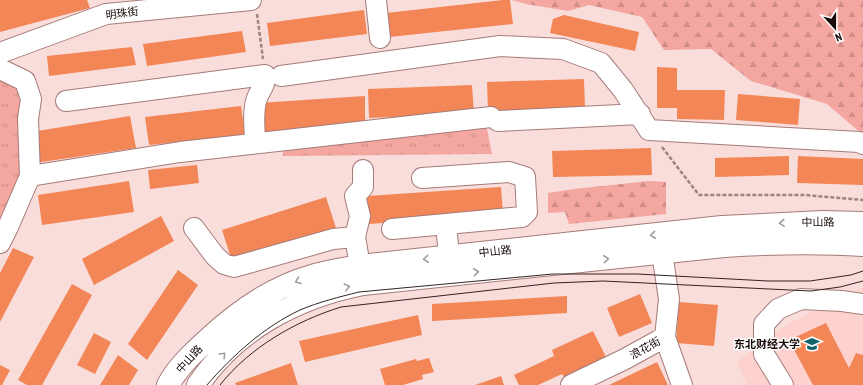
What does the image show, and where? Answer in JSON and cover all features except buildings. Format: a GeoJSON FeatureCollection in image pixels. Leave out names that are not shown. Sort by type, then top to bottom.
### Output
{"type":"FeatureCollection","features":[{"type":"Feature","properties":{"kind":"highway","name":"中山路"},"geometry":{"type":"LineString","coordinates":[[168,385],[189,357],[237,315],[260,298],[310,276],[360,266],[722,227],[822,222],[863,223]]}},
{"type":"Feature","properties":{"kind":"highway","name":"中山路"},"geometry":{"type":"LineString","coordinates":[[198,385],[207,372],[225,353],[249,332],[271,317],[294,305],[340,288],[370,283],[724,246],[775,242],[821,242],[863,245]]}},
{"type":"Feature","properties":{"kind":"street"},"geometry":{"type":"LineString","coordinates":[[376,0],[380,38]]}},
{"type":"Feature","properties":{"kind":"street","name":"明珠街"},"geometry":{"type":"LineString","coordinates":[[0,53],[104,7],[254,4]]}},
{"type":"Feature","properties":{"kind":"street"},"geometry":{"type":"LineString","coordinates":[[66,101],[273,76],[500,46],[564,49],[601,63],[623,90],[645,122]]}},
{"type":"Feature","properties":{"kind":"street"},"geometry":{"type":"LineString","coordinates":[[0,69],[25,81],[31,99],[28,119],[30,176],[0,243]]}},
{"type":"Feature","properties":{"kind":"street"},"geometry":{"type":"LineString","coordinates":[[255,143],[255,109],[257,98],[266,81],[273,76]]}},
{"type":"Feature","properties":{"kind":"street"},"geometry":{"type":"LineString","coordinates":[[30,176],[180,152],[494,119],[571,117],[645,122],[859,142],[863,144]]}},
{"type":"Feature","properties":{"kind":"street"},"geometry":{"type":"LineString","coordinates":[[360,266],[355,237],[360,216],[355,196],[364,187],[363,170]]}},
{"type":"Feature","properties":{"kind":"street"},"geometry":{"type":"LineString","coordinates":[[392,229],[522,217],[527,212],[525,177],[509,172],[422,178]]}},
{"type":"Feature","properties":{"kind":"street"},"geometry":{"type":"LineString","coordinates":[[446,224],[450,256]]}},
{"type":"Feature","properties":{"kind":"street"},"geometry":{"type":"LineString","coordinates":[[194,228],[215,256],[224,264],[234,267],[332,239],[355,237]]}},
{"type":"Feature","properties":{"kind":"street","name":"浪花街"},"geometry":{"type":"LineString","coordinates":[[570,385],[625,359],[665,337],[669,298],[662,253]]}},
{"type":"Feature","properties":{"kind":"street"},"geometry":{"type":"LineString","coordinates":[[783,385],[764,354],[764,324],[778,309],[801,299],[842,301],[863,304]]}},
{"type":"Feature","properties":{"kind":"street"},"geometry":{"type":"LineString","coordinates":[[665,337],[682,385]]}},
{"type":"Feature","properties":{"kind":"path"},"geometry":{"type":"LineString","coordinates":[[254,4],[273,76]]}},
{"type":"Feature","properties":{"kind":"path"},"geometry":{"type":"LineString","coordinates":[[645,122],[699,195],[805,195],[863,200]]}},
{"type":"Feature","properties":{"kind":"shaded area","name":"东北财经大学"},"geometry":{"type":"Polygon","coordinates":[[[863,287],[863,385],[747,385],[737,362],[786,325],[863,287]]]}},
{"type":"Feature","properties":{"kind":"green space"},"geometry":{"type":"Polygon","coordinates":[[[512,0],[863,0],[863,135],[827,104],[751,81],[711,49],[664,50],[642,17],[589,5],[568,11],[526,4],[512,0]]]}},
{"type":"Feature","properties":{"kind":"green space"},"geometry":{"type":"Polygon","coordinates":[[[0,76],[16,85],[21,106],[23,178],[0,227],[0,76]]]}},
{"type":"Feature","properties":{"kind":"green space"},"geometry":{"type":"Polygon","coordinates":[[[486,124],[492,154],[283,156],[283,151],[486,124]]]}},
{"type":"Feature","properties":{"kind":"green space"},"geometry":{"type":"Polygon","coordinates":[[[649,181],[666,182],[666,214],[569,224],[565,212],[548,213],[548,193],[649,181]]]}},
{"type":"Feature","properties":{"kind":"tram line"},"geometry":{"type":"LineString","coordinates":[[207,385],[238,353],[262,333],[287,317],[307,307],[359,292],[553,274],[637,274],[768,281],[810,281],[851,275],[863,271]]}},
{"type":"Feature","properties":{"kind":"tram line"},"geometry":{"type":"LineString","coordinates":[[220,385],[245,359],[275,337],[307,320],[341,307],[554,283],[603,281],[811,291],[840,287],[863,281]]}},
{"type":"Feature","properties":{"kind":"place","name":"东北财经大学"},"geometry":{"type":"Point","coordinates":[812,344]}}]}
